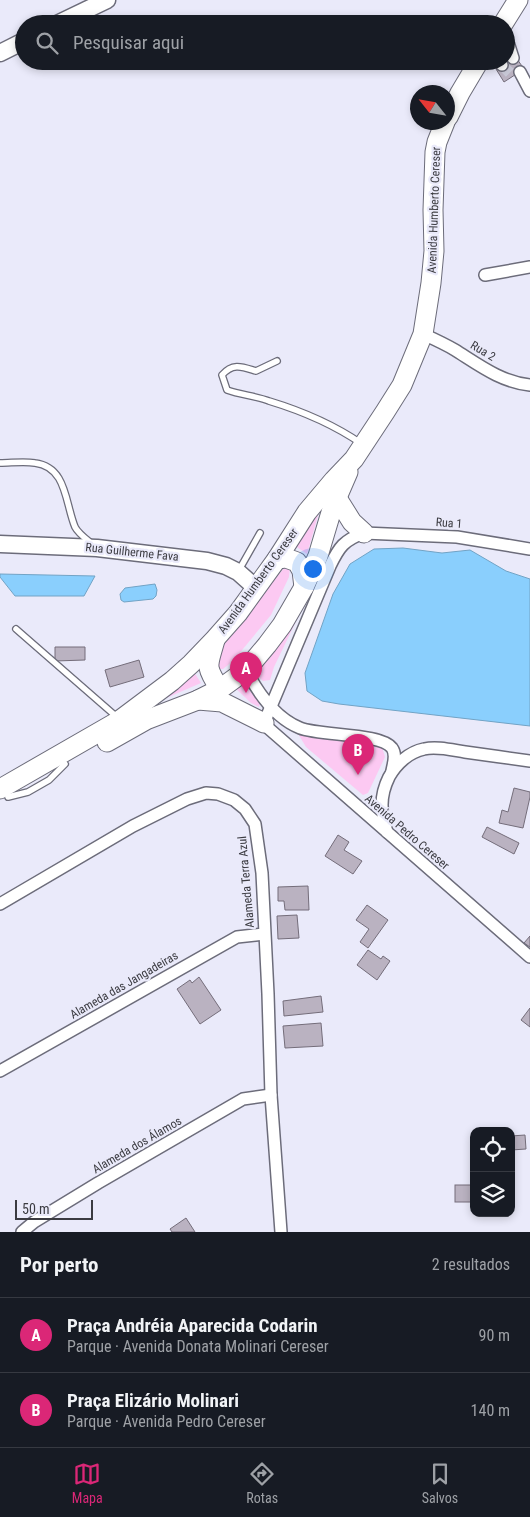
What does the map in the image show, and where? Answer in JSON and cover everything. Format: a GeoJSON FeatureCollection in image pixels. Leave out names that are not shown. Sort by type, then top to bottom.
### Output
{"type":"FeatureCollection","features":[{"type":"Feature","properties":{"kind":"main road"},"geometry":{"type":"LineString","coordinates":[[509,15],[518,0]]}},
{"type":"Feature","properties":{"kind":"main road"},"geometry":{"type":"LineString","coordinates":[[455,103],[474,70]]}},
{"type":"Feature","properties":{"kind":"main road","name":"Avenida Humberto Cereser"},"geometry":{"type":"LineString","coordinates":[[3,796],[120,720],[172,681],[215,639],[256,588],[307,512],[358,452],[402,385],[424,334],[434,251],[435,152],[442,130]]}},
{"type":"Feature","properties":{"kind":"main road","name":"Avenida Humberto Cereser"},"geometry":{"type":"LineString","coordinates":[[3,796],[146,720],[198,700],[246,670],[282,625],[304,587],[318,556],[337,498],[358,452]]}},
{"type":"Feature","properties":{"kind":"main road"},"geometry":{"type":"LineString","coordinates":[[337,498],[352,522],[364,533]]}},
{"type":"Feature","properties":{"kind":"main road"},"geometry":{"type":"LineString","coordinates":[[277,559],[286,558],[297,562],[302,571],[304,587]]}},
{"type":"Feature","properties":{"kind":"main road"},"geometry":{"type":"LineString","coordinates":[[215,639],[208,667],[209,672],[220,688]]}},
{"type":"Feature","properties":{"kind":"main road"},"geometry":{"type":"LineString","coordinates":[[198,700],[222,702],[267,715]]}},
{"type":"Feature","properties":{"kind":"street"},"geometry":{"type":"LineString","coordinates":[[76,15],[108,0]]}},
{"type":"Feature","properties":{"kind":"street"},"geometry":{"type":"LineString","coordinates":[[0,53],[15,46]]}},
{"type":"Feature","properties":{"kind":"street"},"geometry":{"type":"LineString","coordinates":[[517,74],[530,91]]}},
{"type":"Feature","properties":{"kind":"street"},"geometry":{"type":"LineString","coordinates":[[485,275],[530,267]]}},
{"type":"Feature","properties":{"kind":"street","name":"Rua 2"},"geometry":{"type":"LineString","coordinates":[[424,334],[501,378],[519,384],[530,385]]}},
{"type":"Feature","properties":{"kind":"street"},"geometry":{"type":"LineString","coordinates":[[267,715],[337,552],[345,542],[364,533]]}},
{"type":"Feature","properties":{"kind":"street","name":"Rua 1"},"geometry":{"type":"LineString","coordinates":[[364,533],[457,537],[530,549]]}},
{"type":"Feature","properties":{"kind":"street","name":"Rua Guilherme Fava"},"geometry":{"type":"LineString","coordinates":[[0,544],[97,548],[207,560],[238,572],[256,588]]}},
{"type":"Feature","properties":{"kind":"street"},"geometry":{"type":"LineString","coordinates":[[246,670],[267,715]]}},
{"type":"Feature","properties":{"kind":"street","name":"Avenida Pedro Cereser"},"geometry":{"type":"LineString","coordinates":[[220,688],[267,715],[354,804],[530,957]]}},
{"type":"Feature","properties":{"kind":"street"},"geometry":{"type":"LineString","coordinates":[[267,715],[282,718],[311,732],[372,739],[388,744],[393,749],[394,755],[392,772],[383,792],[381,802],[383,821],[388,834]]}},
{"type":"Feature","properties":{"kind":"street"},"geometry":{"type":"LineString","coordinates":[[392,772],[405,758],[414,752],[433,748],[530,761]]}},
{"type":"Feature","properties":{"kind":"street","name":"Alameda Terra Azul"},"geometry":{"type":"LineString","coordinates":[[0,904],[133,826],[186,799],[206,793],[218,794],[234,800],[245,809],[255,824],[262,872],[271,1095],[281,1232]]}},
{"type":"Feature","properties":{"kind":"street"},"geometry":{"type":"LineString","coordinates":[[354,804],[366,806],[381,802]]}},
{"type":"Feature","properties":{"kind":"street","name":"Alameda das Jangadeiras"},"geometry":{"type":"LineString","coordinates":[[0,1071],[236,937],[264,934]]}},
{"type":"Feature","properties":{"kind":"street","name":"Alameda dos Álamos"},"geometry":{"type":"LineString","coordinates":[[22,1232],[34,1222],[98,1183],[243,1099],[271,1095]]}},
{"type":"Feature","properties":{"kind":"lane"},"geometry":{"type":"LineString","coordinates":[[277,360],[256,371],[240,366],[227,369],[222,375],[227,390],[268,400],[337,427],[358,452]]}},
{"type":"Feature","properties":{"kind":"lane"},"geometry":{"type":"LineString","coordinates":[[0,463],[35,463],[45,466],[55,473],[62,482],[76,528],[97,548]]}},
{"type":"Feature","properties":{"kind":"lane"},"geometry":{"type":"LineString","coordinates":[[238,572],[260,533]]}},
{"type":"Feature","properties":{"kind":"lane"},"geometry":{"type":"LineString","coordinates":[[16,628],[108,707],[120,720]]}},
{"type":"Feature","properties":{"kind":"shaded area"},"geometry":{"type":"Polygon","coordinates":[[[325,491],[307,554],[291,543],[325,491]]]}},
{"type":"Feature","properties":{"kind":"shaded area"},"geometry":{"type":"Polygon","coordinates":[[[290,567],[289,577],[271,615],[233,661],[223,669],[216,669],[212,658],[284,568],[290,567]]]}},
{"type":"Feature","properties":{"kind":"shaded area"},"geometry":{"type":"Polygon","coordinates":[[[308,585],[313,586],[274,667],[270,680],[263,681],[255,674],[258,664],[270,658],[308,585]]]}},
{"type":"Feature","properties":{"kind":"shaded area"},"geometry":{"type":"Polygon","coordinates":[[[192,669],[201,683],[136,711],[192,669]]]}},
{"type":"Feature","properties":{"kind":"shaded area"},"geometry":{"type":"Polygon","coordinates":[[[240,679],[260,703],[259,707],[251,703],[231,684],[240,679]]]}},
{"type":"Feature","properties":{"kind":"shaded area"},"geometry":{"type":"Polygon","coordinates":[[[297,732],[323,735],[382,747],[385,757],[368,793],[363,795],[306,747],[297,732]]]}},
{"type":"Feature","properties":{"kind":"water"},"geometry":{"type":"Polygon","coordinates":[[[403,548],[442,553],[470,550],[506,571],[530,579],[530,726],[339,704],[322,701],[307,691],[305,673],[333,594],[350,564],[374,549],[403,548]]]}},
{"type":"Feature","properties":{"kind":"water"},"geometry":{"type":"Polygon","coordinates":[[[0,574],[95,576],[84,596],[15,596],[0,577],[0,574]]]}},
{"type":"Feature","properties":{"kind":"water"},"geometry":{"type":"Polygon","coordinates":[[[155,584],[157,590],[156,596],[153,599],[124,602],[121,600],[120,594],[125,588],[155,584]]]}},
{"type":"Feature","properties":{"kind":"building"},"geometry":{"type":"Polygon","coordinates":[[[515,56],[524,69],[504,82],[497,70],[515,70],[515,56]]]}},
{"type":"Feature","properties":{"kind":"building"},"geometry":{"type":"Polygon","coordinates":[[[55,647],[85,647],[85,660],[55,661],[55,647]]]}},
{"type":"Feature","properties":{"kind":"building"},"geometry":{"type":"Polygon","coordinates":[[[139,660],[144,677],[110,687],[105,670],[139,660]]]}},
{"type":"Feature","properties":{"kind":"building"},"geometry":{"type":"Polygon","coordinates":[[[514,788],[530,792],[523,828],[499,823],[502,810],[508,812],[514,788]]]}},
{"type":"Feature","properties":{"kind":"building"},"geometry":{"type":"Polygon","coordinates":[[[487,827],[519,843],[514,854],[482,837],[487,827]]]}},
{"type":"Feature","properties":{"kind":"building"},"geometry":{"type":"Polygon","coordinates":[[[338,835],[349,842],[344,850],[362,861],[353,874],[325,856],[338,835]]]}},
{"type":"Feature","properties":{"kind":"building"},"geometry":{"type":"Polygon","coordinates":[[[308,886],[309,910],[285,910],[284,901],[278,901],[278,887],[308,886]]]}},
{"type":"Feature","properties":{"kind":"building"},"geometry":{"type":"Polygon","coordinates":[[[367,905],[388,920],[368,948],[360,942],[369,929],[356,920],[367,905]]]}},
{"type":"Feature","properties":{"kind":"building"},"geometry":{"type":"Polygon","coordinates":[[[297,915],[299,938],[278,939],[277,916],[297,915]]]}},
{"type":"Feature","properties":{"kind":"building"},"geometry":{"type":"Polygon","coordinates":[[[530,936],[530,947],[524,943],[530,936]]]}},
{"type":"Feature","properties":{"kind":"building"},"geometry":{"type":"Polygon","coordinates":[[[368,950],[381,959],[383,956],[390,961],[377,980],[357,965],[368,950]]]}},
{"type":"Feature","properties":{"kind":"building"},"geometry":{"type":"Polygon","coordinates":[[[199,977],[221,1010],[200,1024],[177,989],[190,980],[192,983],[199,977]]]}},
{"type":"Feature","properties":{"kind":"building"},"geometry":{"type":"Polygon","coordinates":[[[321,996],[323,1012],[284,1016],[283,1001],[321,996]]]}},
{"type":"Feature","properties":{"kind":"building"},"geometry":{"type":"Polygon","coordinates":[[[530,1008],[530,1027],[521,1020],[530,1008]]]}},
{"type":"Feature","properties":{"kind":"building"},"geometry":{"type":"Polygon","coordinates":[[[321,1023],[323,1046],[285,1048],[283,1026],[321,1023]]]}},
{"type":"Feature","properties":{"kind":"building"},"geometry":{"type":"Polygon","coordinates":[[[525,1135],[526,1149],[515,1150],[515,1136],[525,1135]]]}},
{"type":"Feature","properties":{"kind":"building"},"geometry":{"type":"Polygon","coordinates":[[[455,1185],[470,1185],[470,1202],[455,1202],[455,1185]]]}},
{"type":"Feature","properties":{"kind":"building"},"geometry":{"type":"Polygon","coordinates":[[[186,1218],[195,1232],[172,1232],[170,1229],[186,1218]]]}},
{"type":"Feature","properties":{"kind":"tunnel"},"geometry":{"type":"LineString","coordinates":[[507,70],[513,76]]}},
{"type":"Feature","properties":{"kind":"place","name":"Praça Andréia Aparecida Codarin"},"geometry":{"type":"Point","coordinates":[246,693]}},
{"type":"Feature","properties":{"kind":"place","name":"Praça Elizário Molinari"},"geometry":{"type":"Point","coordinates":[358,775]}}]}
